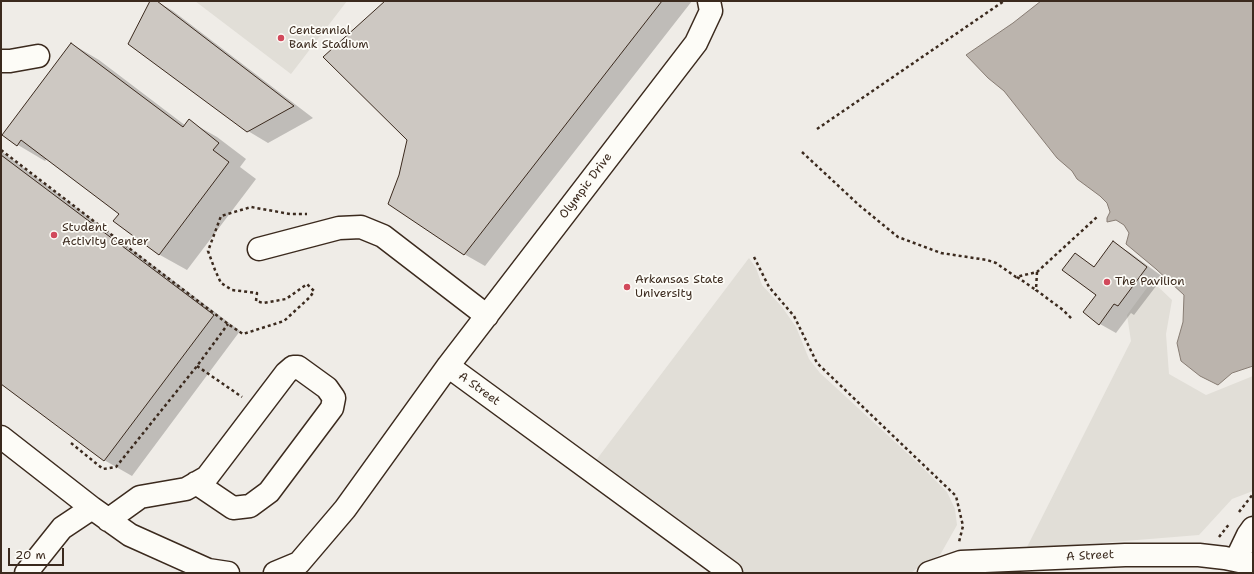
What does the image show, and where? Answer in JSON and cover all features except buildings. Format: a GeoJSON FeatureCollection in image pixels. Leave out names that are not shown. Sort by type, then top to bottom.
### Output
{"type":"FeatureCollection","features":[{"type":"Feature","properties":{"kind":"street","name":"Olympic Drive"},"geometry":{"type":"LineString","coordinates":[[448,366],[696,43],[711,11],[709,1]]}},
{"type":"Feature","properties":{"kind":"street"},"geometry":{"type":"LineString","coordinates":[[1,61],[10,61],[38,56]]}},
{"type":"Feature","properties":{"kind":"street"},"geometry":{"type":"LineString","coordinates":[[259,249],[339,228],[361,227],[383,236],[487,316]]}},
{"type":"Feature","properties":{"kind":"street","name":"A Street"},"geometry":{"type":"LineString","coordinates":[[275,573],[299,563],[345,509],[448,366],[731,573]]}},
{"type":"Feature","properties":{"kind":"street"},"geometry":{"type":"LineString","coordinates":[[26,573],[62,528],[140,497],[186,489],[196,483],[207,477],[286,373],[293,367],[298,367],[327,388],[334,398],[332,408],[269,492],[250,506],[233,508],[196,483]]}},
{"type":"Feature","properties":{"kind":"street"},"geometry":{"type":"LineString","coordinates":[[1,437],[100,514],[130,535],[208,570],[228,573]]}},
{"type":"Feature","properties":{"kind":"street"},"geometry":{"type":"LineString","coordinates":[[1244,563],[1248,534],[1253,528]]}},
{"type":"Feature","properties":{"kind":"street","name":"A Street"},"geometry":{"type":"LineString","coordinates":[[928,573],[961,562],[1125,555],[1199,555],[1244,563]]}},
{"type":"Feature","properties":{"kind":"path"},"geometry":{"type":"LineString","coordinates":[[817,129],[1004,1]]}},
{"type":"Feature","properties":{"kind":"path"},"geometry":{"type":"LineString","coordinates":[[1,150],[228,324],[197,366],[116,467],[103,469],[71,443]]}},
{"type":"Feature","properties":{"kind":"path"},"geometry":{"type":"LineString","coordinates":[[802,152],[860,206],[898,237],[941,254],[987,260],[996,263],[1036,290],[1063,310],[1073,320]]}},
{"type":"Feature","properties":{"kind":"path"},"geometry":{"type":"LineString","coordinates":[[1016,277],[1037,272],[1097,217]]}},
{"type":"Feature","properties":{"kind":"path"},"geometry":{"type":"LineString","coordinates":[[754,257],[769,287],[794,316],[817,363],[956,496],[963,526],[959,542],[949,565]]}},
{"type":"Feature","properties":{"kind":"path"},"geometry":{"type":"LineString","coordinates":[[1036,290],[1037,272]]}},
{"type":"Feature","properties":{"kind":"path"},"geometry":{"type":"LineString","coordinates":[[197,366],[259,408]]}},
{"type":"Feature","properties":{"kind":"shaded area","name":"Arkansas State University"},"geometry":{"type":"Polygon","coordinates":[[[1,1],[1253,1],[1253,573],[1,573],[1,1]]]}},
{"type":"Feature","properties":{"kind":"shaded area","name":"Centennial Bank Stadium"},"geometry":{"type":"Polygon","coordinates":[[[195,1],[347,1],[291,74],[195,1]]]}},
{"type":"Feature","properties":{"kind":"shaded area"},"geometry":{"type":"Polygon","coordinates":[[[1041,1],[1253,1],[1253,366],[1232,373],[1218,385],[1200,376],[1181,361],[1177,343],[1183,322],[1184,295],[1126,244],[1129,233],[1124,225],[1116,220],[1107,222],[1110,212],[1107,203],[1077,179],[1072,171],[1057,158],[1004,91],[988,78],[966,55],[1013,23],[1041,1]]]}},
{"type":"Feature","properties":{"kind":"shaded area"},"geometry":{"type":"Polygon","coordinates":[[[749,258],[756,268],[762,285],[782,307],[796,327],[809,359],[820,373],[920,465],[947,492],[955,509],[957,525],[940,555],[924,563],[911,573],[745,573],[594,463],[749,258]]]}},
{"type":"Feature","properties":{"kind":"shaded area"},"geometry":{"type":"Polygon","coordinates":[[[1152,281],[1172,300],[1166,334],[1169,374],[1206,395],[1253,376],[1253,491],[1232,499],[1199,535],[1026,549],[1131,341],[1127,315],[1152,281]]]}},
{"type":"Feature","properties":{"kind":"place","name":"Centennial Bank Stadium"},"geometry":{"type":"Point","coordinates":[281,38]}},
{"type":"Feature","properties":{"kind":"place","name":"Student Activity Center"},"geometry":{"type":"Point","coordinates":[54,235]}},
{"type":"Feature","properties":{"kind":"place","name":"The Pavilion"},"geometry":{"type":"Point","coordinates":[1107,282]}},
{"type":"Feature","properties":{"kind":"place","name":"Arkansas State University"},"geometry":{"type":"Point","coordinates":[627,287]}}]}
